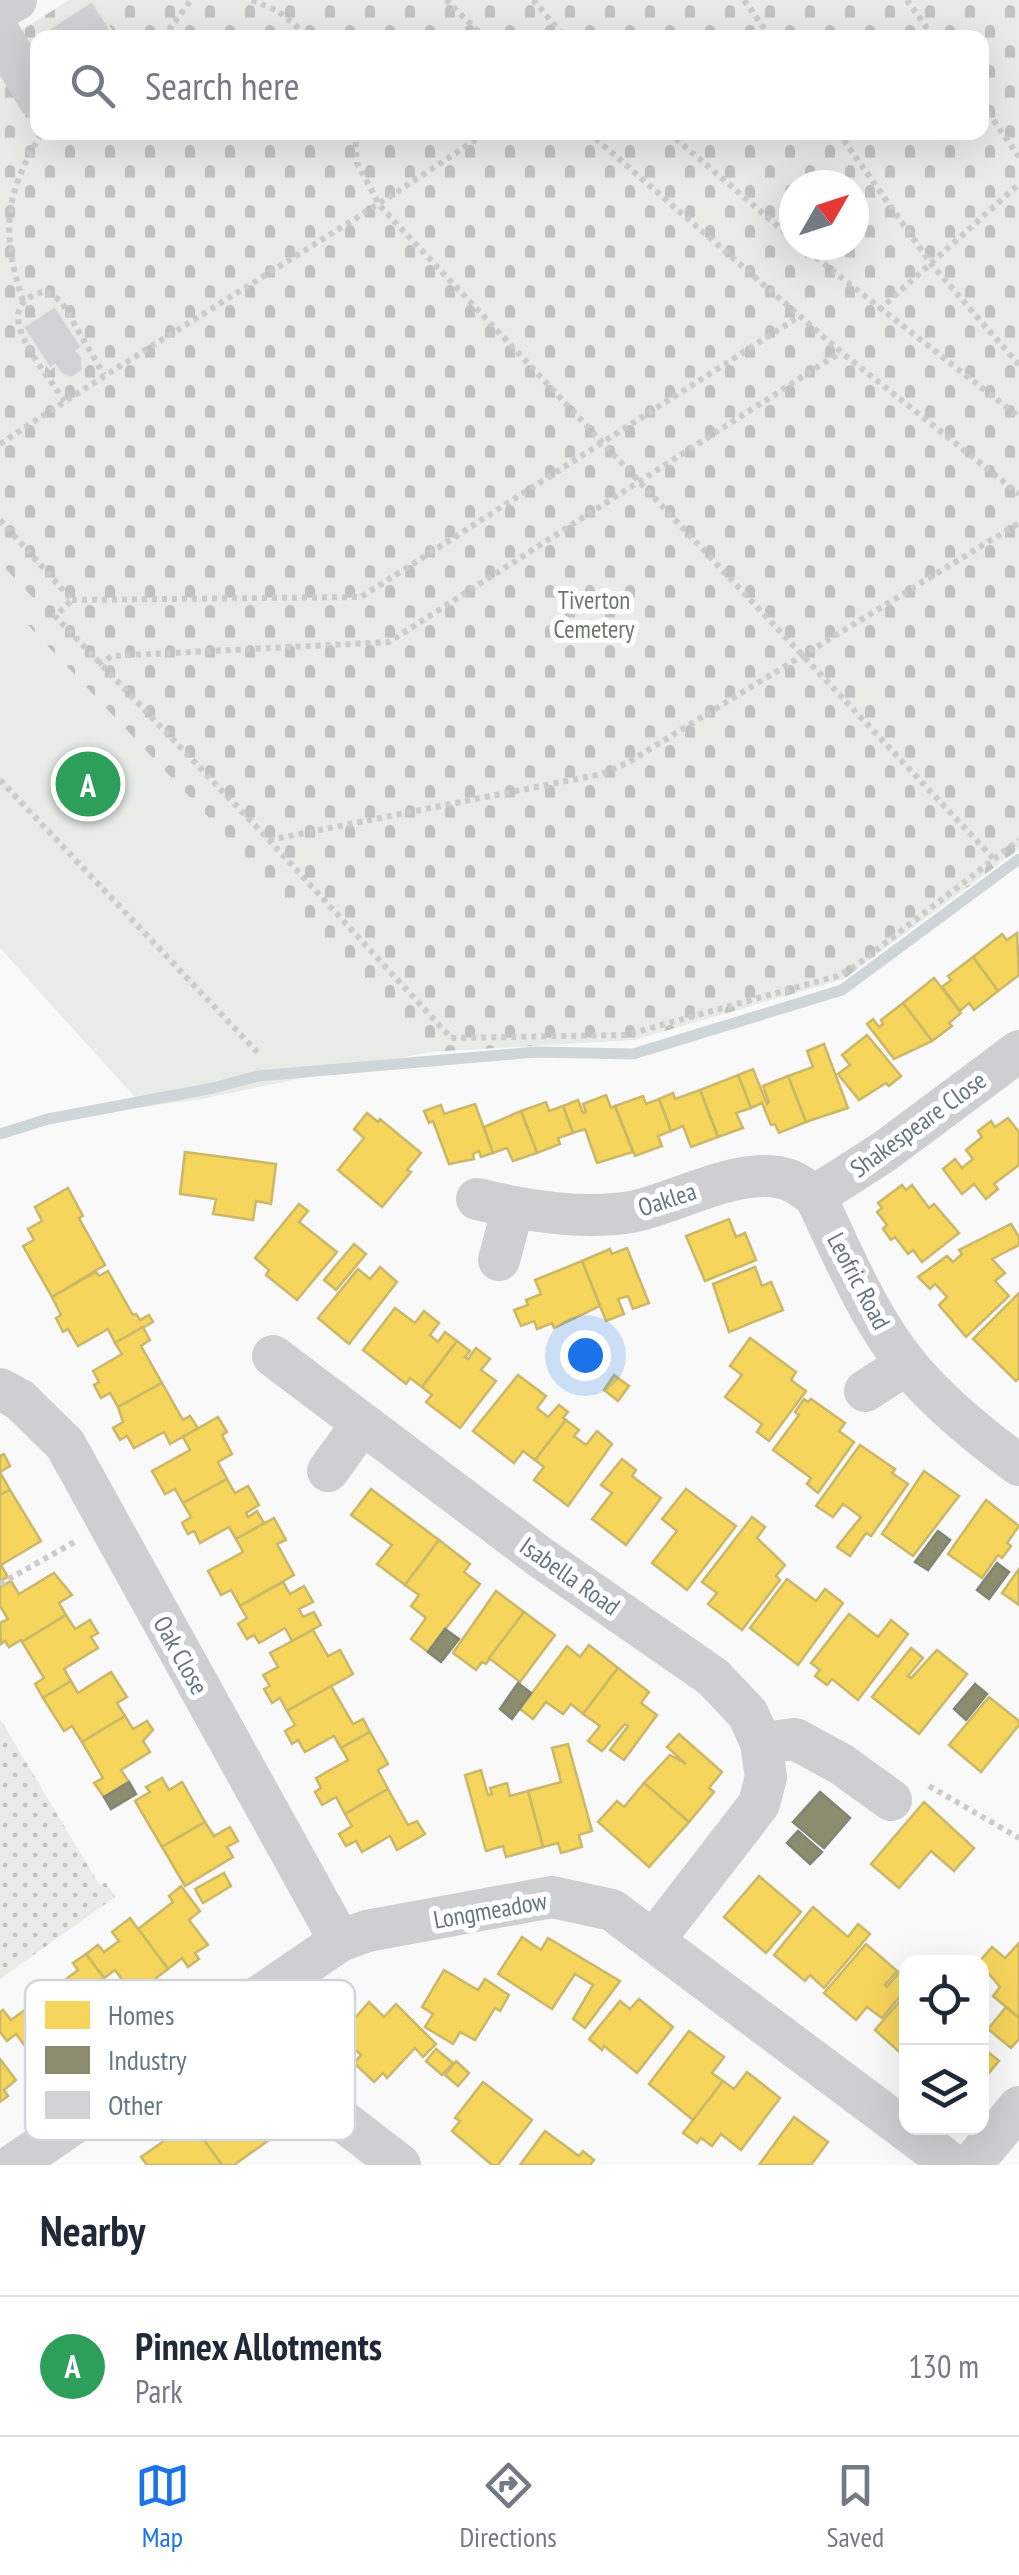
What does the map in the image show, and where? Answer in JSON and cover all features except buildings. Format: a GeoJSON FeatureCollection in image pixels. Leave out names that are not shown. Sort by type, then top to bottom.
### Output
{"type":"FeatureCollection","features":[{"type":"Feature","properties":{"kind":"street"},"geometry":{"type":"LineString","coordinates":[[0,8],[16,0]]}},
{"type":"Feature","properties":{"kind":"street"},"geometry":{"type":"LineString","coordinates":[[0,34],[30,85]]}},
{"type":"Feature","properties":{"kind":"street","name":"Shakespeare Close"},"geometry":{"type":"LineString","coordinates":[[815,1196],[885,1151],[1019,1051]]}},
{"type":"Feature","properties":{"kind":"street","name":"Oaklea"},"geometry":{"type":"LineString","coordinates":[[499,1260],[495,1203],[604,1215],[634,1211],[705,1187],[763,1177],[787,1179],[815,1196]]}},
{"type":"Feature","properties":{"kind":"street","name":"Leofric Road"},"geometry":{"type":"LineString","coordinates":[[815,1196],[874,1315],[907,1364],[974,1432],[1019,1466]]}},
{"type":"Feature","properties":{"kind":"street","name":"Isabella Road"},"geometry":{"type":"LineString","coordinates":[[273,1356],[540,1557],[713,1677],[748,1714],[761,1743],[766,1776],[760,1804],[654,1940]]}},
{"type":"Feature","properties":{"kind":"street"},"geometry":{"type":"LineString","coordinates":[[866,1391],[907,1364]]}},
{"type":"Feature","properties":{"kind":"street","name":"Oak Close"},"geometry":{"type":"LineString","coordinates":[[0,1389],[20,1400],[65,1444],[340,1940]]}},
{"type":"Feature","properties":{"kind":"street"},"geometry":{"type":"LineString","coordinates":[[328,1471],[362,1424]]}},
{"type":"Feature","properties":{"kind":"street"},"geometry":{"type":"LineString","coordinates":[[761,1743],[794,1738],[891,1800]]}},
{"type":"Feature","properties":{"kind":"street","name":"Longmeadow"},"geometry":{"type":"LineString","coordinates":[[283,1980],[340,1940],[368,1931],[552,1898],[612,1910],[952,2165]]}},
{"type":"Feature","properties":{"kind":"street"},"geometry":{"type":"LineString","coordinates":[[971,2165],[1019,2107]]}},
{"type":"Feature","properties":{"kind":"street"},"geometry":{"type":"LineString","coordinates":[[355,2130],[400,2165]]}},
{"type":"Feature","properties":{"kind":"street","name":"Longmeadow"},"geometry":{"type":"LineString","coordinates":[[14,2165],[50,2140]]}},
{"type":"Feature","properties":{"kind":"path"},"geometry":{"type":"LineString","coordinates":[[169,30],[190,0]]}},
{"type":"Feature","properties":{"kind":"path"},"geometry":{"type":"LineString","coordinates":[[252,0],[278,11],[301,30]]}},
{"type":"Feature","properties":{"kind":"path"},"geometry":{"type":"LineString","coordinates":[[446,0],[476,30]]}},
{"type":"Feature","properties":{"kind":"path"},"geometry":{"type":"LineString","coordinates":[[533,0],[559,30]]}},
{"type":"Feature","properties":{"kind":"path"},"geometry":{"type":"LineString","coordinates":[[744,0],[765,30]]}},
{"type":"Feature","properties":{"kind":"path"},"geometry":{"type":"LineString","coordinates":[[907,0],[928,30]]}},
{"type":"Feature","properties":{"kind":"path"},"geometry":{"type":"LineString","coordinates":[[989,114],[1019,157]]}},
{"type":"Feature","properties":{"kind":"path"},"geometry":{"type":"LineString","coordinates":[[23,301],[8,240],[10,208],[22,165],[37,140]]}},
{"type":"Feature","properties":{"kind":"path"},"geometry":{"type":"LineString","coordinates":[[356,140],[357,163],[380,206],[994,859]]}},
{"type":"Feature","properties":{"kind":"path"},"geometry":{"type":"LineString","coordinates":[[0,444],[380,206],[475,140]]}},
{"type":"Feature","properties":{"kind":"path"},"geometry":{"type":"LineString","coordinates":[[597,140],[841,352],[1019,494]]}},
{"type":"Feature","properties":{"kind":"path"},"geometry":{"type":"LineString","coordinates":[[677,140],[779,227]]}},
{"type":"Feature","properties":{"kind":"path"},"geometry":{"type":"LineString","coordinates":[[844,140],[932,265],[1019,365]]}},
{"type":"Feature","properties":{"kind":"path"},"geometry":{"type":"LineString","coordinates":[[878,310],[1019,184]]}},
{"type":"Feature","properties":{"kind":"path"},"geometry":{"type":"LineString","coordinates":[[818,260],[1019,418]]}},
{"type":"Feature","properties":{"kind":"path"},"geometry":{"type":"LineString","coordinates":[[65,400],[20,335],[17,314],[23,301],[44,290],[61,301],[104,376]]}},
{"type":"Feature","properties":{"kind":"path"},"geometry":{"type":"LineString","coordinates":[[800,316],[361,597],[72,600],[55,616],[269,840],[450,1038],[626,1035],[836,976],[854,967],[1019,840]]}},
{"type":"Feature","properties":{"kind":"path"},"geometry":{"type":"LineString","coordinates":[[98,664],[112,656],[390,642],[841,352]]}},
{"type":"Feature","properties":{"kind":"path"},"geometry":{"type":"LineString","coordinates":[[0,520],[72,600]]}},
{"type":"Feature","properties":{"kind":"path"},"geometry":{"type":"LineString","coordinates":[[269,840],[602,774],[627,763],[1019,522]]}},
{"type":"Feature","properties":{"kind":"path"},"geometry":{"type":"LineString","coordinates":[[0,780],[259,1054]]}},
{"type":"Feature","properties":{"kind":"path"},"geometry":{"type":"LineString","coordinates":[[0,1584],[109,1522]]}},
{"type":"Feature","properties":{"kind":"path"},"geometry":{"type":"LineString","coordinates":[[891,1800],[928,1786],[1019,1838]]}},
{"type":"Feature","properties":{"kind":"green space","name":"Tiverton Cemetery"},"geometry":{"type":"Polygon","coordinates":[[[69,0],[1019,0],[1019,849],[844,979],[634,1040],[429,1052],[22,619],[38,604],[0,563],[0,44],[69,0]]]}},
{"type":"Feature","properties":{"kind":"green space"},"geometry":{"type":"Polygon","coordinates":[[[0,563],[39,604],[23,620],[429,1052],[144,1107],[0,948],[0,563]]]}},
{"type":"Feature","properties":{"kind":"green space"},"geometry":{"type":"Polygon","coordinates":[[[0,1719],[99,1884],[106,1883],[115,1897],[0,1979],[0,1719]]]}},
{"type":"Feature","properties":{"kind":"waterway"},"geometry":{"type":"LineString","coordinates":[[0,1134],[48,1119],[258,1076],[536,1052],[633,1054],[842,990],[1019,859]]}},
{"type":"Feature","properties":{"kind":"place","name":"Pinnex Allotments"},"geometry":{"type":"Point","coordinates":[88,784]}}]}
